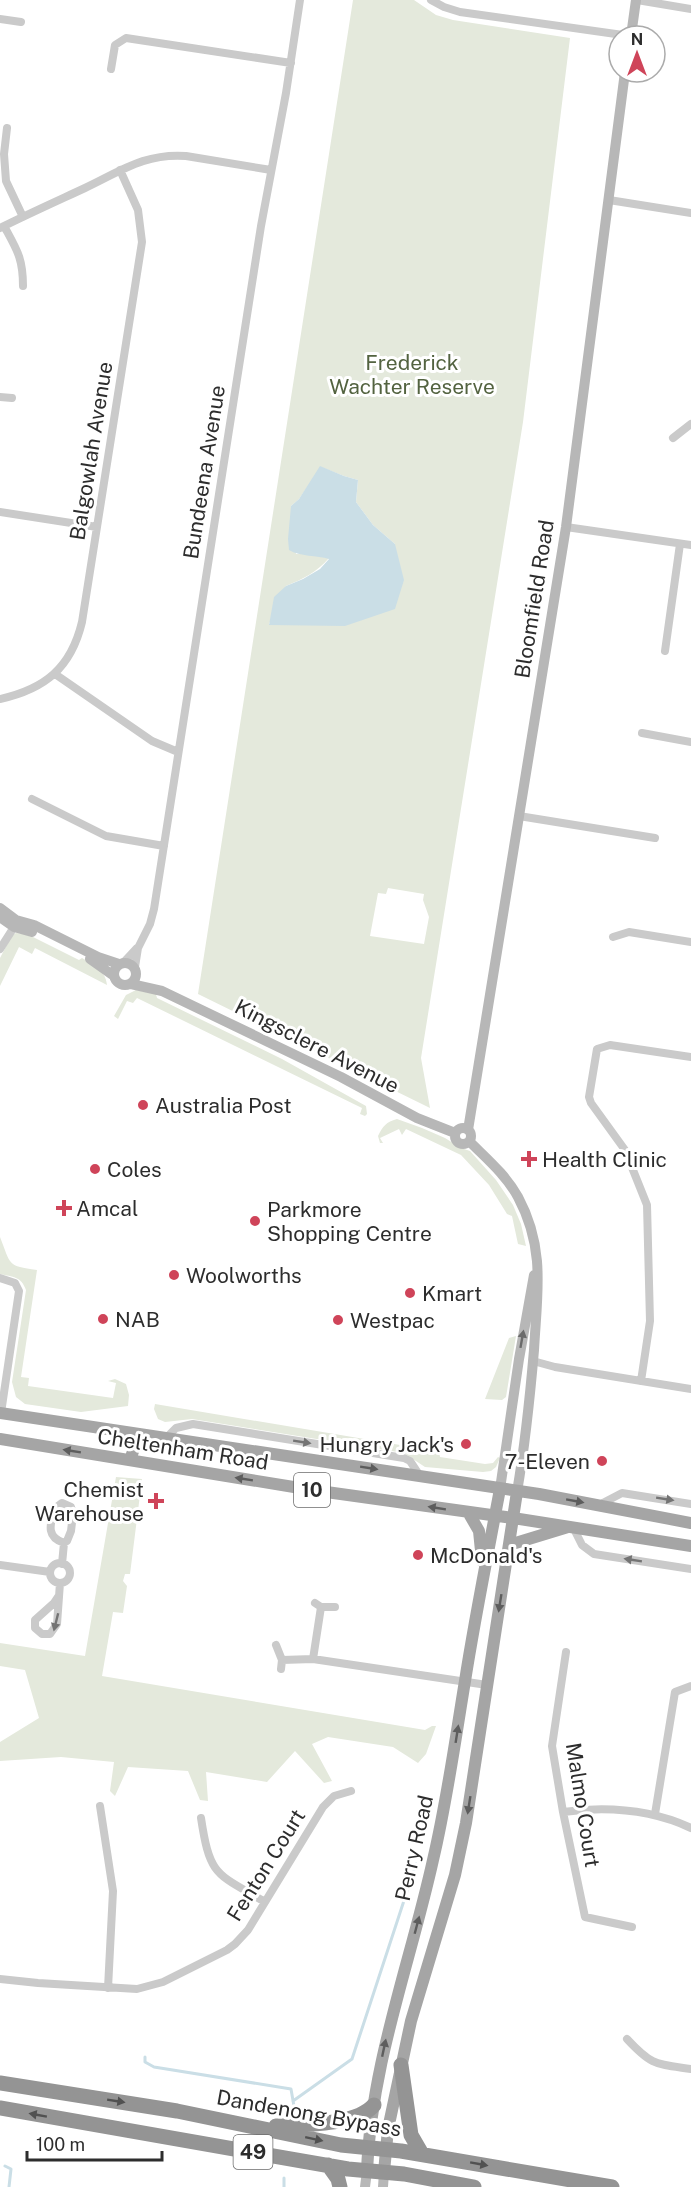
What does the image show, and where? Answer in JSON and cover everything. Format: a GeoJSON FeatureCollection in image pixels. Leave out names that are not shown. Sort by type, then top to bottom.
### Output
{"type":"FeatureCollection","features":[{"type":"Feature","properties":{"kind":"highway"},"geometry":{"type":"LineString","coordinates":[[401,2065],[411,2135],[422,2154]]}},
{"type":"Feature","properties":{"kind":"highway","name":"Dandenong Bypass"},"geometry":{"type":"LineString","coordinates":[[0,2083],[177,2111],[341,2145],[422,2154],[612,2187]]}},
{"type":"Feature","properties":{"kind":"highway"},"geometry":{"type":"LineString","coordinates":[[261,2128],[347,2120],[368,2112],[374,2105]]}},
{"type":"Feature","properties":{"kind":"highway","name":"49"},"geometry":{"type":"LineString","coordinates":[[0,2108],[366,2171],[383,2180],[474,2187]]}},
{"type":"Feature","properties":{"kind":"highway"},"geometry":{"type":"LineString","coordinates":[[328,2165],[338,2179],[340,2187]]}},
{"type":"Feature","properties":{"kind":"main road"},"geometry":{"type":"LineString","coordinates":[[633,24],[636,0]]}},
{"type":"Feature","properties":{"kind":"main road","name":"Bloomfield Road"},"geometry":{"type":"LineString","coordinates":[[468,1130],[566,527],[624,84]]}},
{"type":"Feature","properties":{"kind":"main road"},"geometry":{"type":"LineString","coordinates":[[0,908],[9,922],[86,956],[114,976],[120,984],[131,984],[135,979],[136,970],[121,963],[98,957],[34,925],[9,922]]}},
{"type":"Feature","properties":{"kind":"main road"},"geometry":{"type":"LineString","coordinates":[[114,976],[115,969],[121,963]]}},
{"type":"Feature","properties":{"kind":"main road","name":"Kingsclere Avenue"},"geometry":{"type":"LineString","coordinates":[[136,970],[162,991]]}},
{"type":"Feature","properties":{"kind":"main road","name":"Kingsclere Avenue"},"geometry":{"type":"LineString","coordinates":[[131,984],[162,991],[340,1077],[417,1118],[455,1133]]}},
{"type":"Feature","properties":{"kind":"main road"},"geometry":{"type":"LineString","coordinates":[[460,1129],[468,1130],[471,1136],[470,1142],[464,1145],[458,1143],[455,1133],[460,1129]]}},
{"type":"Feature","properties":{"kind":"main road"},"geometry":{"type":"LineString","coordinates":[[470,1142],[503,1175],[518,1197],[530,1224],[537,1260],[539,1287],[528,1417],[517,1492]]}},
{"type":"Feature","properties":{"kind":"main road"},"geometry":{"type":"LineString","coordinates":[[500,1489],[519,1359],[537,1260]]}},
{"type":"Feature","properties":{"kind":"main road"},"geometry":{"type":"LineString","coordinates":[[519,1359],[532,1365]]}},
{"type":"Feature","properties":{"kind":"main road","name":"Cheltenham Road"},"geometry":{"type":"LineString","coordinates":[[1,1413],[420,1476],[599,1505],[691,1523]]}},
{"type":"Feature","properties":{"kind":"main road"},"geometry":{"type":"LineString","coordinates":[[512,1414],[528,1417]]}},
{"type":"Feature","properties":{"kind":"main road"},"geometry":{"type":"LineString","coordinates":[[130,1461],[134,1434]]}},
{"type":"Feature","properties":{"kind":"main road","name":"Cheltenham Road"},"geometry":{"type":"LineString","coordinates":[[0,1439],[130,1461],[691,1546]]}},
{"type":"Feature","properties":{"kind":"main road","name":"Perry Road"},"geometry":{"type":"LineString","coordinates":[[364,2187],[374,2105],[389,2025],[434,1859],[500,1489]]}},
{"type":"Feature","properties":{"kind":"main road","name":"Perry Road"},"geometry":{"type":"LineString","coordinates":[[383,2180],[388,2129],[411,2020],[455,1875],[466,1823],[517,1492]]}},
{"type":"Feature","properties":{"kind":"main road"},"geometry":{"type":"LineString","coordinates":[[468,1512],[479,1531],[483,1584]]}},
{"type":"Feature","properties":{"kind":"main road"},"geometry":{"type":"LineString","coordinates":[[509,1545],[571,1527]]}},
{"type":"Feature","properties":{"kind":"street","name":"Bundeena Avenue"},"geometry":{"type":"LineString","coordinates":[[136,970],[138,948],[152,918],[300,0]]}},
{"type":"Feature","properties":{"kind":"street"},"geometry":{"type":"LineString","coordinates":[[431,0],[460,12],[607,33]]}},
{"type":"Feature","properties":{"kind":"street"},"geometry":{"type":"LineString","coordinates":[[636,0],[691,9]]}},
{"type":"Feature","properties":{"kind":"street"},"geometry":{"type":"LineString","coordinates":[[0,19],[21,22]]}},
{"type":"Feature","properties":{"kind":"street"},"geometry":{"type":"LineString","coordinates":[[111,69],[115,45],[126,38],[291,63]]}},
{"type":"Feature","properties":{"kind":"street"},"geometry":{"type":"LineString","coordinates":[[7,128],[4,154],[6,181],[23,217]]}},
{"type":"Feature","properties":{"kind":"street"},"geometry":{"type":"LineString","coordinates":[[23,286],[23,267],[20,255],[2,227],[120,170],[151,158],[173,155],[271,170]]}},
{"type":"Feature","properties":{"kind":"street","name":"Balgowlah Avenue"},"geometry":{"type":"LineString","coordinates":[[0,699],[26,692],[55,674],[74,649],[79,636],[142,242],[138,210],[120,170]]}},
{"type":"Feature","properties":{"kind":"street"},"geometry":{"type":"LineString","coordinates":[[609,200],[691,213]]}},
{"type":"Feature","properties":{"kind":"street"},"geometry":{"type":"LineString","coordinates":[[0,397],[12,398]]}},
{"type":"Feature","properties":{"kind":"street"},"geometry":{"type":"LineString","coordinates":[[673,438],[691,424]]}},
{"type":"Feature","properties":{"kind":"street"},"geometry":{"type":"LineString","coordinates":[[0,512],[97,527]]}},
{"type":"Feature","properties":{"kind":"street"},"geometry":{"type":"LineString","coordinates":[[566,527],[691,545]]}},
{"type":"Feature","properties":{"kind":"street"},"geometry":{"type":"LineString","coordinates":[[665,651],[680,544]]}},
{"type":"Feature","properties":{"kind":"street"},"geometry":{"type":"LineString","coordinates":[[55,674],[152,741],[178,752]]}},
{"type":"Feature","properties":{"kind":"street"},"geometry":{"type":"LineString","coordinates":[[642,733],[691,742]]}},
{"type":"Feature","properties":{"kind":"street"},"geometry":{"type":"LineString","coordinates":[[32,799],[105,836],[164,846]]}},
{"type":"Feature","properties":{"kind":"street"},"geometry":{"type":"LineString","coordinates":[[519,816],[655,838]]}},
{"type":"Feature","properties":{"kind":"street"},"geometry":{"type":"LineString","coordinates":[[1,948],[9,922]]}},
{"type":"Feature","properties":{"kind":"street"},"geometry":{"type":"LineString","coordinates":[[612,937],[628,932],[691,942]]}},
{"type":"Feature","properties":{"kind":"street","name":"Bundeena Avenue"},"geometry":{"type":"LineString","coordinates":[[121,963],[138,948]]}},
{"type":"Feature","properties":{"kind":"street"},"geometry":{"type":"LineString","coordinates":[[641,1381],[651,1299],[647,1205],[625,1150],[591,1103],[589,1097],[595,1056],[597,1049],[610,1045],[691,1057]]}},
{"type":"Feature","properties":{"kind":"street"},"geometry":{"type":"LineString","coordinates":[[0,1278],[15,1282],[19,1292],[1,1413]]}},
{"type":"Feature","properties":{"kind":"street"},"geometry":{"type":"LineString","coordinates":[[532,1365],[691,1389]]}},
{"type":"Feature","properties":{"kind":"street","name":"Cheltenham Road"},"geometry":{"type":"LineString","coordinates":[[166,1438],[176,1428],[193,1424],[401,1457],[410,1461],[420,1476]]}},
{"type":"Feature","properties":{"kind":"street"},"geometry":{"type":"LineString","coordinates":[[599,1505],[622,1493],[691,1504]]}},
{"type":"Feature","properties":{"kind":"street"},"geometry":{"type":"LineString","coordinates":[[571,1527],[582,1545],[594,1554],[691,1569]]}},
{"type":"Feature","properties":{"kind":"street"},"geometry":{"type":"LineString","coordinates":[[62,1564],[64,1543]]}},
{"type":"Feature","properties":{"kind":"street"},"geometry":{"type":"LineString","coordinates":[[62,1564],[68,1568],[70,1574],[67,1580],[60,1583],[52,1579],[50,1572],[54,1566],[62,1564]]}},
{"type":"Feature","properties":{"kind":"street"},"geometry":{"type":"LineString","coordinates":[[0,1565],[50,1572]]}},
{"type":"Feature","properties":{"kind":"street"},"geometry":{"type":"LineString","coordinates":[[58,1597],[60,1583]]}},
{"type":"Feature","properties":{"kind":"street"},"geometry":{"type":"LineString","coordinates":[[313,1659],[318,1605],[335,1607]]}},
{"type":"Feature","properties":{"kind":"street"},"geometry":{"type":"LineString","coordinates":[[276,1645],[282,1664],[313,1659],[487,1685]]}},
{"type":"Feature","properties":{"kind":"street","name":"Malmo Court"},"geometry":{"type":"LineString","coordinates":[[566,1652],[552,1746],[585,1917],[632,1927]]}},
{"type":"Feature","properties":{"kind":"street"},"geometry":{"type":"LineString","coordinates":[[655,1814],[675,1692],[691,1686]]}},
{"type":"Feature","properties":{"kind":"street","name":"Fenton Court"},"geometry":{"type":"LineString","coordinates":[[0,1979],[137,1989],[155,1985],[227,1950],[242,1938],[323,1807],[334,1796],[351,1791]]}},
{"type":"Feature","properties":{"kind":"street"},"geometry":{"type":"LineString","coordinates":[[100,1806],[113,1891],[108,1988]]}},
{"type":"Feature","properties":{"kind":"street"},"geometry":{"type":"LineString","coordinates":[[563,1812],[602,1808],[655,1814],[691,1828]]}},
{"type":"Feature","properties":{"kind":"street"},"geometry":{"type":"LineString","coordinates":[[201,1818],[208,1854],[214,1868],[226,1879],[265,1902]]}},
{"type":"Feature","properties":{"kind":"street"},"geometry":{"type":"LineString","coordinates":[[627,2039],[641,2055],[655,2064],[691,2070]]}},
{"type":"Feature","properties":{"kind":"green space","name":"Frederick Wachter Reserve"},"geometry":{"type":"Polygon","coordinates":[[[353,0],[414,0],[436,15],[453,20],[570,38],[523,422],[421,1058],[430,1108],[198,994],[353,0]],[[321,467],[299,499],[291,506],[296,554],[329,558],[309,575],[286,586],[269,624],[289,624],[395,544],[373,525],[356,502],[358,480],[321,467]],[[388,888],[386,894],[378,893],[370,936],[424,944],[429,917],[423,900],[424,894],[388,888]]]}},
{"type":"Feature","properties":{"kind":"green space"},"geometry":{"type":"Polygon","coordinates":[[[27,934],[79,960],[82,958],[102,972],[107,985],[35,948],[32,954],[19,947],[0,986],[0,958],[12,935],[27,934]]]}},
{"type":"Feature","properties":{"kind":"green space"},"geometry":{"type":"Polygon","coordinates":[[[136,990],[156,994],[157,998],[282,1059],[366,1106],[367,1114],[365,1116],[360,1114],[362,1108],[137,998],[133,1003],[127,1001],[118,1019],[114,1016],[126,995],[136,990]]]}},
{"type":"Feature","properties":{"kind":"green space"},"geometry":{"type":"Polygon","coordinates":[[[397,1119],[445,1138],[470,1151],[496,1180],[513,1205],[521,1224],[526,1246],[518,1244],[512,1216],[507,1214],[489,1185],[461,1155],[406,1129],[402,1135],[399,1129],[380,1138],[383,1143],[380,1143],[378,1136],[383,1127],[397,1119]]]}},
{"type":"Feature","properties":{"kind":"green space"},"geometry":{"type":"Polygon","coordinates":[[[0,1237],[11,1262],[20,1267],[37,1270],[21,1377],[29,1378],[28,1386],[113,1398],[116,1383],[108,1381],[115,1379],[126,1384],[129,1395],[128,1406],[81,1412],[25,1404],[16,1397],[12,1382],[26,1290],[19,1280],[0,1274],[0,1237]]]}},
{"type":"Feature","properties":{"kind":"green space"},"geometry":{"type":"Polygon","coordinates":[[[516,1336],[506,1397],[502,1400],[485,1399],[509,1338],[516,1336]]]}},
{"type":"Feature","properties":{"kind":"green space"},"geometry":{"type":"Polygon","coordinates":[[[155,1404],[430,1450],[431,1444],[439,1452],[440,1457],[485,1464],[493,1463],[498,1457],[500,1458],[496,1467],[491,1471],[483,1472],[425,1467],[404,1453],[192,1419],[165,1422],[158,1419],[154,1409],[155,1404]]]}},
{"type":"Feature","properties":{"kind":"green space"},"geometry":{"type":"Polygon","coordinates":[[[116,1477],[142,1479],[130,1574],[125,1574],[123,1581],[127,1586],[123,1613],[113,1612],[102,1676],[425,1730],[436,1726],[426,1754],[418,1763],[393,1747],[328,1737],[312,1744],[332,1781],[324,1783],[295,1751],[267,1782],[206,1772],[208,1801],[200,1800],[188,1771],[128,1767],[115,1796],[110,1791],[114,1762],[61,1757],[0,1761],[0,1742],[39,1718],[25,1670],[0,1666],[0,1643],[85,1656],[116,1477]]]}},
{"type":"Feature","properties":{"kind":"shaded area"},"geometry":{"type":"Polygon","coordinates":[[[320,466],[358,480],[356,502],[373,525],[395,544],[404,580],[395,609],[345,626],[269,625],[274,597],[286,586],[320,569],[329,559],[298,554],[289,550],[291,506],[299,499],[320,466]]]}},
{"type":"Feature","properties":{"kind":"waterway"},"geometry":{"type":"LineString","coordinates":[[293,2101],[352,2059],[416,1864]]}},
{"type":"Feature","properties":{"kind":"waterway"},"geometry":{"type":"LineString","coordinates":[[145,2057],[145,2062],[154,2067],[291,2089],[295,2112]]}},
{"type":"Feature","properties":{"kind":"waterway"},"geometry":{"type":"LineString","coordinates":[[5,2166],[11,2169],[9,2187]]}},
{"type":"Feature","properties":{"kind":"waterway"},"geometry":{"type":"LineString","coordinates":[[284,2178],[284,2187]]}},
{"type":"Feature","properties":{"kind":"place","name":"Australia Post"},"geometry":{"type":"Point","coordinates":[143,1105]}},
{"type":"Feature","properties":{"kind":"place","name":"Health Clinic"},"geometry":{"type":"Point","coordinates":[529,1159]}},
{"type":"Feature","properties":{"kind":"place","name":"Coles"},"geometry":{"type":"Point","coordinates":[95,1169]}},
{"type":"Feature","properties":{"kind":"place","name":"Amcal"},"geometry":{"type":"Point","coordinates":[64,1208]}},
{"type":"Feature","properties":{"kind":"place","name":"Parkmore Shopping Centre"},"geometry":{"type":"Point","coordinates":[255,1221]}},
{"type":"Feature","properties":{"kind":"place","name":"Woolworths"},"geometry":{"type":"Point","coordinates":[174,1275]}},
{"type":"Feature","properties":{"kind":"place","name":"Kmart"},"geometry":{"type":"Point","coordinates":[410,1293]}},
{"type":"Feature","properties":{"kind":"place","name":"NAB"},"geometry":{"type":"Point","coordinates":[103,1319]}},
{"type":"Feature","properties":{"kind":"place","name":"Westpac"},"geometry":{"type":"Point","coordinates":[338,1320]}},
{"type":"Feature","properties":{"kind":"place","name":"Hungry Jack's"},"geometry":{"type":"Point","coordinates":[466,1444]}},
{"type":"Feature","properties":{"kind":"place","name":"7-Eleven"},"geometry":{"type":"Point","coordinates":[602,1461]}},
{"type":"Feature","properties":{"kind":"place","name":"Chemist Warehouse"},"geometry":{"type":"Point","coordinates":[156,1501]}},
{"type":"Feature","properties":{"kind":"place","name":"McDonald's"},"geometry":{"type":"Point","coordinates":[418,1555]}}]}
